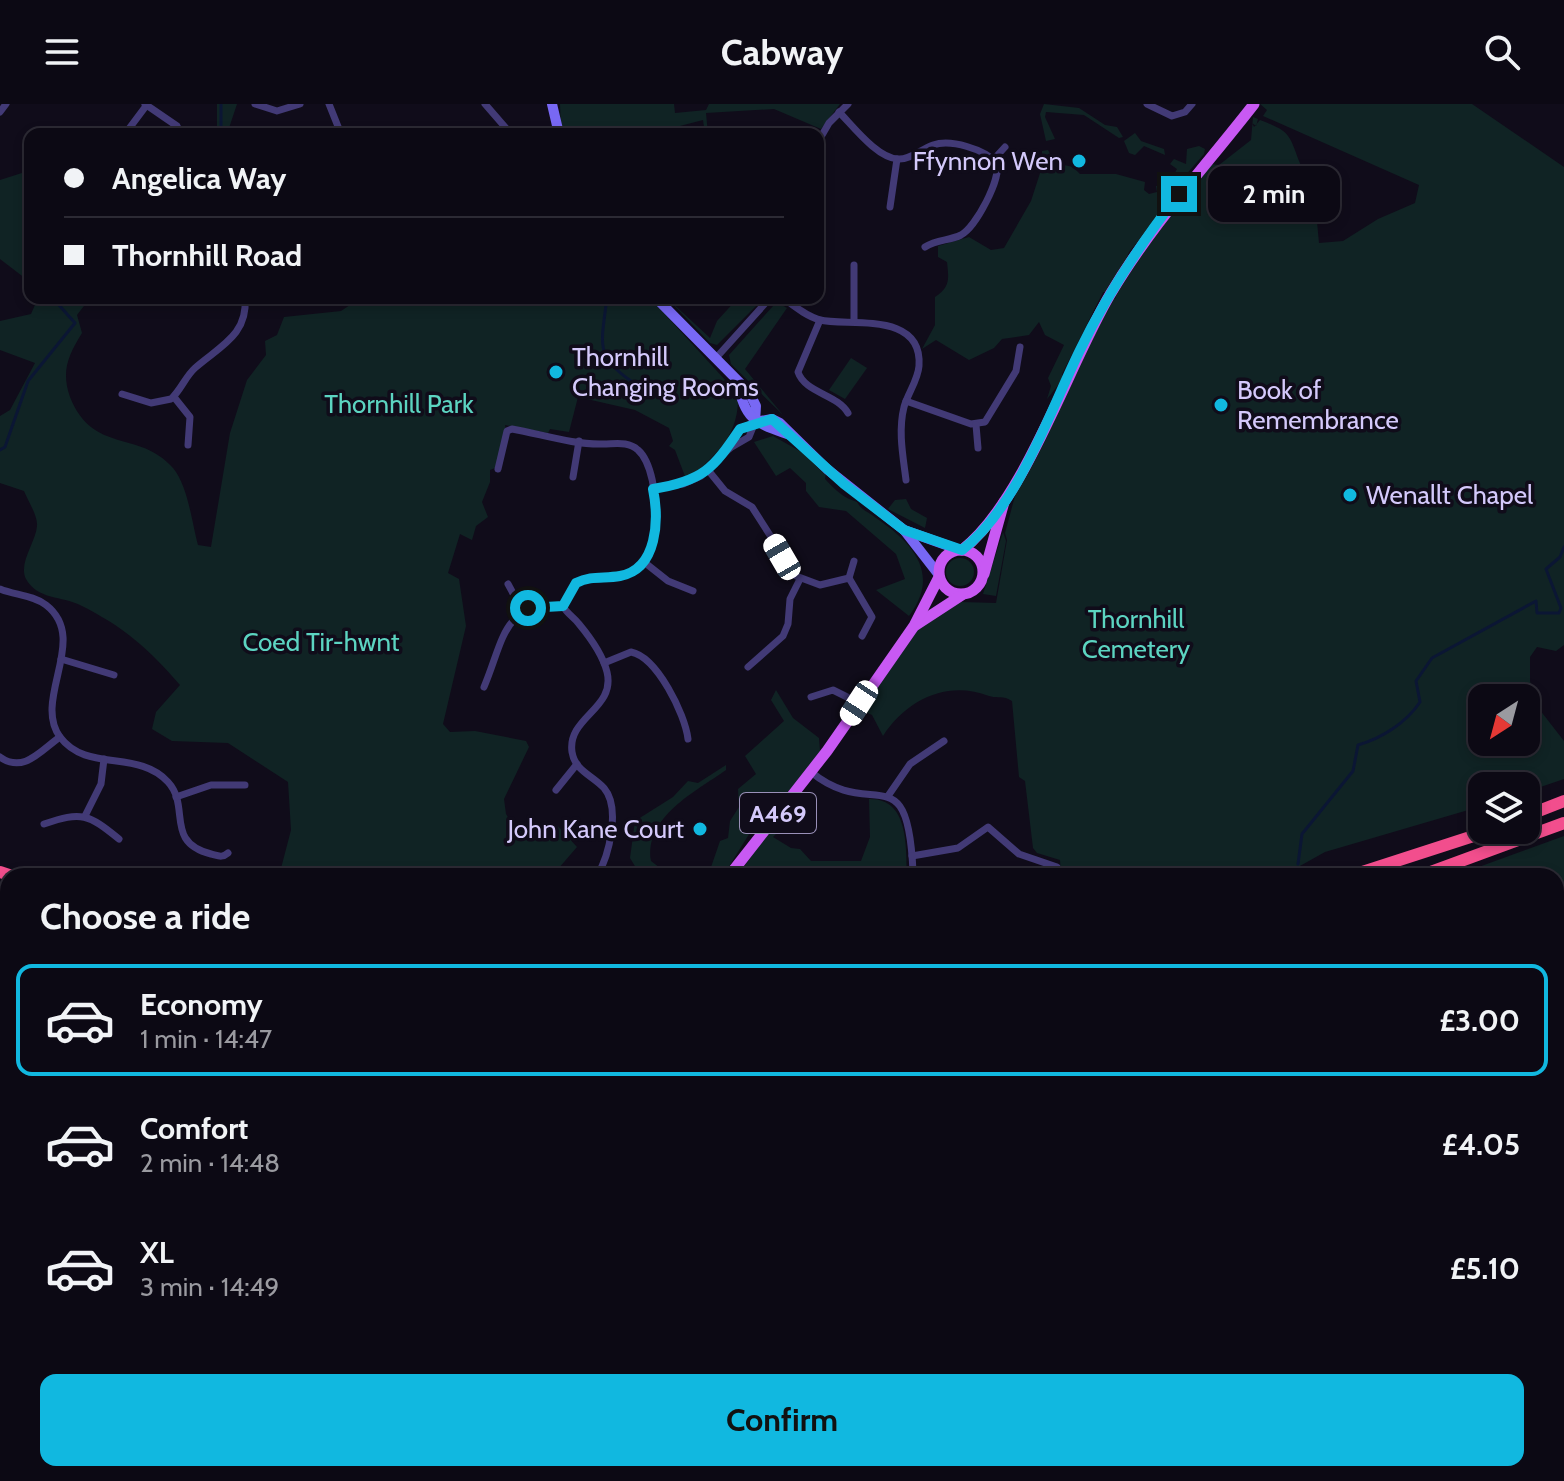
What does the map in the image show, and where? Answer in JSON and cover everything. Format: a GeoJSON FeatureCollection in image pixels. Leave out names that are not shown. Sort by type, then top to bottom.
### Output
{"type":"FeatureCollection","features":[{"type":"Feature","properties":{"kind":"highway"},"geometry":{"type":"LineString","coordinates":[[1540,810],[1564,801]]}},
{"type":"Feature","properties":{"kind":"highway"},"geometry":{"type":"LineString","coordinates":[[1442,868],[1564,823]]}},
{"type":"Feature","properties":{"kind":"highway"},"geometry":{"type":"LineString","coordinates":[[1375,868],[1468,838]]}},
{"type":"Feature","properties":{"kind":"main road"},"geometry":{"type":"LineString","coordinates":[[1004,502],[984,574],[977,588],[962,595],[947,590],[939,576],[943,558],[961,550],[978,536],[1004,502],[1112,290],[1160,219],[1254,104]]}},
{"type":"Feature","properties":{"kind":"main road"},"geometry":{"type":"LineString","coordinates":[[961,550],[978,557],[984,574]]}},
{"type":"Feature","properties":{"kind":"main road","name":"A469"},"geometry":{"type":"LineString","coordinates":[[735,868],[811,772],[914,626],[939,576]]}},
{"type":"Feature","properties":{"kind":"main road","name":"A469"},"geometry":{"type":"LineString","coordinates":[[914,626],[962,595]]}},
{"type":"Feature","properties":{"kind":"street"},"geometry":{"type":"LineString","coordinates":[[0,112],[6,104]]}},
{"type":"Feature","properties":{"kind":"street"},"geometry":{"type":"LineString","coordinates":[[255,104],[277,111],[300,104]]}},
{"type":"Feature","properties":{"kind":"street"},"geometry":{"type":"LineString","coordinates":[[329,104],[338,128]]}},
{"type":"Feature","properties":{"kind":"street"},"geometry":{"type":"LineString","coordinates":[[485,104],[506,128]]}},
{"type":"Feature","properties":{"kind":"street"},"geometry":{"type":"LineString","coordinates":[[552,104],[558,128]]}},
{"type":"Feature","properties":{"kind":"street"},"geometry":{"type":"LineString","coordinates":[[824,133],[848,104]]}},
{"type":"Feature","properties":{"kind":"street"},"geometry":{"type":"LineString","coordinates":[[1147,104],[1172,116],[1185,112],[1192,104]]}},
{"type":"Feature","properties":{"kind":"street"},"geometry":{"type":"LineString","coordinates":[[129,128],[145,105],[178,128]]}},
{"type":"Feature","properties":{"kind":"street"},"geometry":{"type":"LineString","coordinates":[[839,112],[881,151],[897,159],[943,143],[994,159]]}},
{"type":"Feature","properties":{"kind":"street"},"geometry":{"type":"LineString","coordinates":[[994,159],[1005,147]]}},
{"type":"Feature","properties":{"kind":"street"},"geometry":{"type":"LineString","coordinates":[[890,207],[897,159]]}},
{"type":"Feature","properties":{"kind":"street"},"geometry":{"type":"LineString","coordinates":[[925,247],[933,241],[957,237],[969,228],[999,174],[994,159]]}},
{"type":"Feature","properties":{"kind":"street"},"geometry":{"type":"LineString","coordinates":[[854,265],[854,320]]}},
{"type":"Feature","properties":{"kind":"street"},"geometry":{"type":"LineString","coordinates":[[122,394],[151,403],[174,397],[190,373],[241,329],[245,304]]}},
{"type":"Feature","properties":{"kind":"street"},"geometry":{"type":"LineString","coordinates":[[653,489],[690,482],[708,470],[730,448],[749,437],[755,422],[756,406],[749,392],[662,304]]}},
{"type":"Feature","properties":{"kind":"street"},"geometry":{"type":"LineString","coordinates":[[715,359],[765,304]]}},
{"type":"Feature","properties":{"kind":"street"},"geometry":{"type":"LineString","coordinates":[[793,304],[820,320],[854,320],[892,327],[913,345],[919,369],[906,401],[901,429],[906,480]]}},
{"type":"Feature","properties":{"kind":"street"},"geometry":{"type":"LineString","coordinates":[[820,320],[798,372],[805,383],[844,405],[848,413]]}},
{"type":"Feature","properties":{"kind":"street"},"geometry":{"type":"LineString","coordinates":[[906,401],[976,425],[988,419],[1016,371],[1020,347]]}},
{"type":"Feature","properties":{"kind":"street"},"geometry":{"type":"LineString","coordinates":[[174,397],[190,417],[188,445]]}},
{"type":"Feature","properties":{"kind":"street"},"geometry":{"type":"LineString","coordinates":[[755,422],[774,419],[904,530],[939,576]]}},
{"type":"Feature","properties":{"kind":"street"},"geometry":{"type":"LineString","coordinates":[[976,425],[978,448]]}},
{"type":"Feature","properties":{"kind":"street"},"geometry":{"type":"LineString","coordinates":[[498,469],[497,461],[509,429],[634,447],[646,460],[653,489],[656,527],[644,562],[627,574],[597,576],[576,583],[563,606]]}},
{"type":"Feature","properties":{"kind":"street"},"geometry":{"type":"LineString","coordinates":[[573,477],[579,441]]}},
{"type":"Feature","properties":{"kind":"street"},"geometry":{"type":"LineString","coordinates":[[708,470],[725,491],[752,507],[792,572],[800,579],[820,585],[849,578]]}},
{"type":"Feature","properties":{"kind":"street"},"geometry":{"type":"LineString","coordinates":[[904,530],[961,550]]}},
{"type":"Feature","properties":{"kind":"street"},"geometry":{"type":"LineString","coordinates":[[854,561],[849,578],[872,617],[862,636]]}},
{"type":"Feature","properties":{"kind":"street"},"geometry":{"type":"LineString","coordinates":[[644,562],[668,581],[693,591]]}},
{"type":"Feature","properties":{"kind":"street"},"geometry":{"type":"LineString","coordinates":[[748,667],[783,636],[788,624],[790,599],[800,579]]}},
{"type":"Feature","properties":{"kind":"street"},"geometry":{"type":"LineString","coordinates":[[508,584],[522,610]]}},
{"type":"Feature","properties":{"kind":"street"},"geometry":{"type":"LineString","coordinates":[[0,589],[42,602],[53,612],[63,633],[53,716],[60,737],[79,754],[148,768],[165,780],[176,797],[179,826],[190,845],[216,855],[228,853]]}},
{"type":"Feature","properties":{"kind":"street"},"geometry":{"type":"LineString","coordinates":[[484,687],[510,625],[522,610],[540,605],[563,606],[580,625],[604,663],[608,681],[606,695],[573,736],[572,750],[577,764],[604,788],[610,804],[611,846],[601,868]]}},
{"type":"Feature","properties":{"kind":"street"},"geometry":{"type":"LineString","coordinates":[[604,663],[631,652],[648,659],[682,713],[688,739]]}},
{"type":"Feature","properties":{"kind":"street"},"geometry":{"type":"LineString","coordinates":[[61,659],[114,675]]}},
{"type":"Feature","properties":{"kind":"street"},"geometry":{"type":"LineString","coordinates":[[811,697],[833,690],[859,703]]}},
{"type":"Feature","properties":{"kind":"street"},"geometry":{"type":"LineString","coordinates":[[0,757],[11,763],[28,761],[60,737]]}},
{"type":"Feature","properties":{"kind":"street"},"geometry":{"type":"LineString","coordinates":[[888,796],[910,764],[944,741]]}},
{"type":"Feature","properties":{"kind":"street"},"geometry":{"type":"LineString","coordinates":[[85,816],[101,784],[104,759]]}},
{"type":"Feature","properties":{"kind":"street"},"geometry":{"type":"LineString","coordinates":[[556,790],[577,764]]}},
{"type":"Feature","properties":{"kind":"street"},"geometry":{"type":"LineString","coordinates":[[811,772],[841,792],[888,796],[904,812],[911,836],[913,868]]}},
{"type":"Feature","properties":{"kind":"street"},"geometry":{"type":"LineString","coordinates":[[176,797],[211,785],[245,785]]}},
{"type":"Feature","properties":{"kind":"street"},"geometry":{"type":"LineString","coordinates":[[44,824],[71,815],[85,816],[119,839]]}},
{"type":"Feature","properties":{"kind":"street"},"geometry":{"type":"LineString","coordinates":[[912,856],[958,848],[988,827],[1019,854],[1057,867]]}},
{"type":"Feature","properties":{"kind":"green space"},"geometry":{"type":"Polygon","coordinates":[[[217,104],[237,104],[229,128],[217,128],[217,104]]]}},
{"type":"Feature","properties":{"kind":"green space"},"geometry":{"type":"Polygon","coordinates":[[[560,104],[674,104],[675,113],[706,110],[709,104],[840,104],[822,128],[774,109],[706,113],[707,128],[704,128],[703,120],[672,128],[561,128],[560,104]]]}},
{"type":"Feature","properties":{"kind":"green space"},"geometry":{"type":"Polygon","coordinates":[[[1044,104],[1079,108],[1105,125],[1117,127],[1123,137],[1119,138],[1084,115],[1046,112],[1045,117],[1055,139],[1046,141],[1040,114],[1044,104]]]}},
{"type":"Feature","properties":{"kind":"green space","name":"Thornhill Cemetery"},"geometry":{"type":"Polygon","coordinates":[[[1260,104],[1472,104],[1564,167],[1564,645],[1556,651],[1537,647],[1530,657],[1531,684],[1468,684],[1468,756],[1540,756],[1540,710],[1564,741],[1564,779],[1540,787],[1540,772],[1468,772],[1468,810],[1325,852],[1296,868],[1060,868],[1060,860],[1037,853],[1033,848],[1025,781],[1019,777],[1012,701],[959,690],[944,692],[916,703],[883,736],[872,715],[861,710],[920,627],[961,602],[996,603],[1007,540],[1005,533],[1018,485],[1108,302],[1116,298],[1113,293],[1103,292],[1062,374],[1063,379],[1047,399],[1051,386],[1048,378],[1064,345],[1045,335],[1039,322],[1029,335],[1002,339],[994,348],[969,360],[936,340],[922,349],[935,325],[935,297],[946,286],[948,278],[947,262],[938,257],[938,246],[969,237],[991,250],[1004,248],[1031,201],[1041,170],[1042,151],[1048,150],[1055,163],[1073,167],[1080,174],[1116,174],[1145,182],[1144,190],[1149,194],[1157,192],[1156,186],[1166,186],[1170,194],[1158,213],[1159,217],[1129,252],[1122,270],[1211,164],[1219,165],[1251,140],[1252,124],[1255,125],[1252,123],[1253,117],[1258,119],[1257,124],[1260,120],[1282,130],[1290,139],[1316,190],[1310,200],[1316,211],[1319,243],[1343,241],[1378,219],[1415,203],[1419,185],[1263,116],[1267,110],[1260,104]]]}},
{"type":"Feature","properties":{"kind":"green space"},"geometry":{"type":"Polygon","coordinates":[[[1135,133],[1141,141],[1164,149],[1165,155],[1144,146],[1135,155],[1129,153],[1124,141],[1135,133]]]}},
{"type":"Feature","properties":{"kind":"green space"},"geometry":{"type":"Polygon","coordinates":[[[1199,146],[1205,149],[1204,154],[1176,186],[1166,176],[1171,180],[1177,169],[1170,164],[1174,159],[1186,164],[1187,149],[1199,146]]]}},
{"type":"Feature","properties":{"kind":"green space"},"geometry":{"type":"Polygon","coordinates":[[[24,172],[24,277],[0,259],[0,180],[24,172]]]}},
{"type":"Feature","properties":{"kind":"green space","name":"Coed Tir-hwnt"},"geometry":{"type":"Polygon","coordinates":[[[35,304],[85,304],[77,315],[82,333],[67,364],[70,397],[91,427],[160,456],[173,468],[186,494],[198,545],[211,547],[230,433],[247,380],[266,355],[265,341],[277,335],[284,317],[341,311],[352,304],[656,304],[738,394],[736,419],[726,441],[699,475],[686,479],[675,450],[669,446],[673,441],[669,428],[635,410],[578,397],[569,432],[550,429],[548,433],[505,425],[507,435],[495,468],[490,470],[490,482],[482,502],[488,517],[476,526],[472,540],[460,534],[448,573],[459,579],[466,626],[443,724],[450,732],[475,731],[526,741],[529,747],[504,799],[506,814],[514,827],[530,836],[546,836],[557,825],[577,847],[559,868],[281,868],[291,830],[288,782],[228,743],[172,741],[152,729],[156,712],[180,685],[123,630],[80,605],[37,591],[26,579],[24,566],[37,522],[24,491],[0,483],[0,416],[10,410],[35,363],[0,350],[0,321],[31,314],[35,304]]]}},
{"type":"Feature","properties":{"kind":"green space"},"geometry":{"type":"Polygon","coordinates":[[[673,304],[710,338],[717,321],[733,304],[758,304],[717,345],[710,343],[673,304]]]}},
{"type":"Feature","properties":{"kind":"green space"},"geometry":{"type":"Polygon","coordinates":[[[780,304],[787,308],[745,369],[783,415],[731,364],[729,355],[773,306],[780,304]]]}},
{"type":"Feature","properties":{"kind":"green space"},"geometry":{"type":"Polygon","coordinates":[[[851,358],[867,368],[845,399],[829,390],[851,358]]]}},
{"type":"Feature","properties":{"kind":"green space"},"geometry":{"type":"Polygon","coordinates":[[[773,436],[805,454],[826,472],[825,479],[837,490],[857,502],[911,549],[922,573],[923,586],[909,616],[876,590],[905,579],[896,554],[846,511],[819,507],[806,491],[806,483],[790,468],[776,476],[754,442],[773,436]]]}},
{"type":"Feature","properties":{"kind":"green space"},"geometry":{"type":"Polygon","coordinates":[[[906,499],[911,509],[927,518],[925,528],[888,509],[895,500],[906,499]]]}},
{"type":"Feature","properties":{"kind":"green space"},"geometry":{"type":"Polygon","coordinates":[[[1003,532],[1006,541],[996,596],[983,594],[1003,532]]]}},
{"type":"Feature","properties":{"kind":"green space"},"geometry":{"type":"Polygon","coordinates":[[[960,558],[970,562],[974,572],[970,582],[960,586],[950,582],[946,572],[950,562],[960,558]]]}},
{"type":"Feature","properties":{"kind":"green space"},"geometry":{"type":"Polygon","coordinates":[[[776,690],[793,718],[819,738],[820,751],[770,817],[761,815],[728,868],[711,868],[720,841],[728,838],[730,821],[739,807],[738,789],[756,774],[745,756],[784,721],[771,700],[776,690]]]}},
{"type":"Feature","properties":{"kind":"green space"},"geometry":{"type":"Polygon","coordinates":[[[726,765],[726,770],[674,807],[655,831],[651,861],[660,868],[636,868],[630,858],[635,821],[673,797],[688,781],[698,783],[726,765]]]}},
{"type":"Feature","properties":{"kind":"green space"},"geometry":{"type":"Polygon","coordinates":[[[869,799],[882,801],[898,815],[903,826],[907,868],[743,868],[787,807],[800,803],[801,815],[810,817],[808,828],[800,826],[791,831],[783,827],[773,837],[791,848],[800,849],[811,861],[861,861],[870,837],[869,799]]]}},
{"type":"Feature","properties":{"kind":"green space"},"geometry":{"type":"Polygon","coordinates":[[[1564,836],[1564,868],[1476,868],[1564,836]]]}},
{"type":"Feature","properties":{"kind":"waterway"},"geometry":{"type":"LineString","coordinates":[[221,104],[221,128]]}},
{"type":"Feature","properties":{"kind":"waterway"},"geometry":{"type":"LineString","coordinates":[[0,450],[5,447],[28,381],[75,323],[58,304]]}},
{"type":"Feature","properties":{"kind":"waterway"},"geometry":{"type":"LineString","coordinates":[[605,304],[602,340],[606,357],[620,372],[644,390],[658,396]]}},
{"type":"Feature","properties":{"kind":"waterway"},"geometry":{"type":"LineString","coordinates":[[1298,864],[1302,834],[1353,771],[1358,745],[1393,729],[1414,710],[1420,702],[1416,681],[1432,658],[1536,601],[1537,613],[1559,613],[1561,608],[1546,569],[1560,557],[1564,547]]}},
{"type":"Feature","properties":{"kind":"place","name":"Ffynnon Wen"},"geometry":{"type":"Point","coordinates":[1079,161]}},
{"type":"Feature","properties":{"kind":"place","name":"Thornhill Changing Rooms"},"geometry":{"type":"Point","coordinates":[556,372]}},
{"type":"Feature","properties":{"kind":"place","name":"Book of Remembrance"},"geometry":{"type":"Point","coordinates":[1221,405]}},
{"type":"Feature","properties":{"kind":"place","name":"Wenallt Chapel"},"geometry":{"type":"Point","coordinates":[1350,495]}},
{"type":"Feature","properties":{"kind":"place","name":"John Kane Court"},"geometry":{"type":"Point","coordinates":[700,829]}},
{"type":"Feature","properties":{"kind":"route"},"geometry":{"type":"LineString","coordinates":[[528,608],[563,606],[571,588],[583,579],[617,577],[639,568],[647,558],[656,527],[653,489],[683,484],[701,476],[730,448],[740,429],[772,419],[844,484],[904,530],[962,550],[978,536],[1004,502],[1099,312],[1179,194]]}},
{"type":"Feature","properties":{"kind":"park label","name":"Thornhill Park"},"geometry":{"type":"Point","coordinates":[399,404]}}]}
